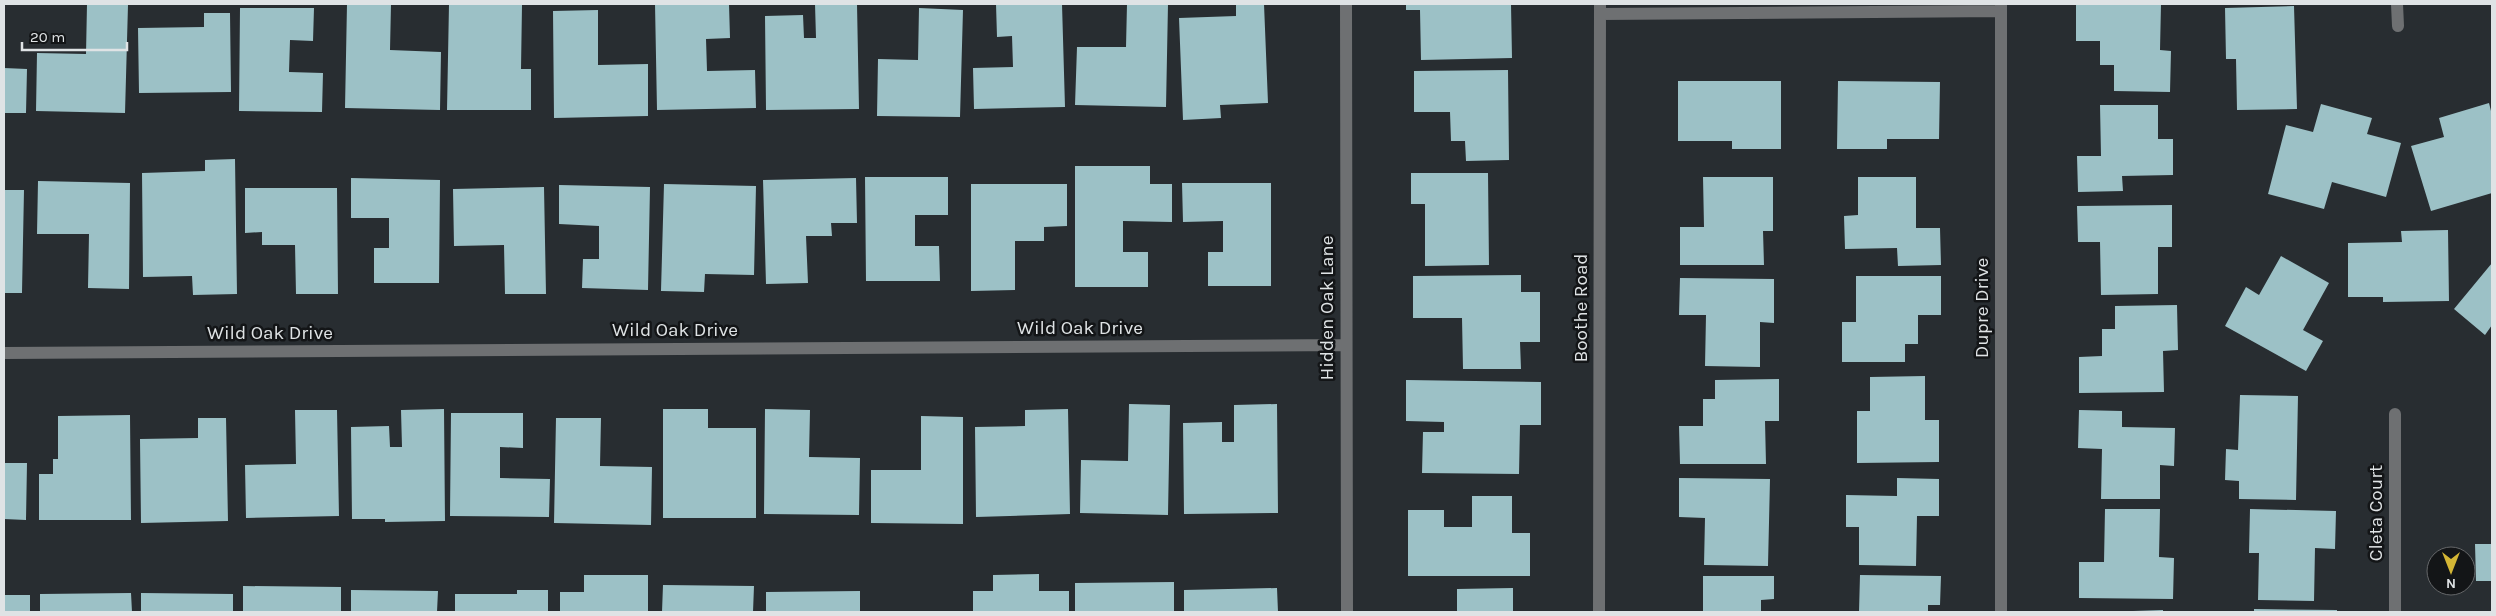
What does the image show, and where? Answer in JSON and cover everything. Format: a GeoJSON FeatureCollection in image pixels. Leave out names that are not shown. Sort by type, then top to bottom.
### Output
{"type":"FeatureCollection","features":[{"type":"Feature","properties":{"kind":"street","name":"Hidden Oak Lane"},"geometry":{"type":"LineString","coordinates":[[1346,4],[1346,612]]}},
{"type":"Feature","properties":{"kind":"street"},"geometry":{"type":"LineString","coordinates":[[2398,4],[2398,26]]}},
{"type":"Feature","properties":{"kind":"street"},"geometry":{"type":"LineString","coordinates":[[1600,9],[2001,8]]}},
{"type":"Feature","properties":{"kind":"street","name":"Dupre Drive"},"geometry":{"type":"LineString","coordinates":[[2001,8],[2001,612]]}},
{"type":"Feature","properties":{"kind":"street","name":"Boothe Road"},"geometry":{"type":"LineString","coordinates":[[1599,612],[1600,9]]}},
{"type":"Feature","properties":{"kind":"street","name":"Wild Oak Drive"},"geometry":{"type":"LineString","coordinates":[[4,353],[1346,345]]}},
{"type":"Feature","properties":{"kind":"street","name":"Cleta Court"},"geometry":{"type":"LineString","coordinates":[[2395,414],[2395,612]]}},
{"type":"Feature","properties":{"kind":"building"},"geometry":{"type":"Polygon","coordinates":[[[87,4],[128,5],[125,113],[36,111],[37,53],[86,54],[87,4]]]}},
{"type":"Feature","properties":{"kind":"building"},"geometry":{"type":"Polygon","coordinates":[[[347,4],[391,4],[390,50],[441,52],[440,110],[345,108],[347,4]]]}},
{"type":"Feature","properties":{"kind":"building"},"geometry":{"type":"Polygon","coordinates":[[[449,4],[522,5],[521,69],[531,69],[531,110],[447,110],[449,4]]]}},
{"type":"Feature","properties":{"kind":"building"},"geometry":{"type":"Polygon","coordinates":[[[655,4],[729,4],[730,38],[706,39],[707,71],[755,70],[756,108],[657,110],[655,4]]]}},
{"type":"Feature","properties":{"kind":"building"},"geometry":{"type":"Polygon","coordinates":[[[815,4],[857,4],[859,109],[766,110],[765,16],[803,15],[804,38],[816,38],[815,4]]]}},
{"type":"Feature","properties":{"kind":"building"},"geometry":{"type":"Polygon","coordinates":[[[996,4],[1062,4],[1065,107],[974,109],[973,68],[1013,67],[1012,36],[997,37],[996,4]]]}},
{"type":"Feature","properties":{"kind":"building"},"geometry":{"type":"Polygon","coordinates":[[[1127,4],[1168,4],[1166,107],[1075,105],[1077,47],[1126,47],[1127,4]]]}},
{"type":"Feature","properties":{"kind":"building"},"geometry":{"type":"Polygon","coordinates":[[[1236,4],[1264,4],[1268,103],[1220,105],[1221,118],[1183,120],[1179,18],[1236,16],[1236,4]]]}},
{"type":"Feature","properties":{"kind":"building"},"geometry":{"type":"Polygon","coordinates":[[[1406,4],[1511,4],[1512,58],[1421,60],[1420,10],[1406,10],[1406,4]]]}},
{"type":"Feature","properties":{"kind":"building"},"geometry":{"type":"Polygon","coordinates":[[[2076,4],[2161,4],[2160,50],[2171,51],[2170,92],[2114,91],[2114,65],[2100,65],[2100,41],[2076,41],[2076,4]]]}},
{"type":"Feature","properties":{"kind":"building"},"geometry":{"type":"Polygon","coordinates":[[[2294,6],[2297,109],[2237,110],[2236,59],[2226,59],[2225,8],[2294,6]]]}},
{"type":"Feature","properties":{"kind":"building"},"geometry":{"type":"Polygon","coordinates":[[[240,8],[314,8],[313,41],[290,40],[289,72],[323,73],[322,112],[239,111],[240,8]]]}},
{"type":"Feature","properties":{"kind":"building"},"geometry":{"type":"Polygon","coordinates":[[[919,8],[963,10],[960,117],[877,116],[878,59],[918,60],[919,8]]]}},
{"type":"Feature","properties":{"kind":"building"},"geometry":{"type":"Polygon","coordinates":[[[598,10],[598,65],[648,64],[648,116],[554,118],[553,11],[598,10]]]}},
{"type":"Feature","properties":{"kind":"building"},"geometry":{"type":"Polygon","coordinates":[[[204,13],[230,13],[231,92],[139,93],[138,28],[204,27],[204,13]]]}},
{"type":"Feature","properties":{"kind":"building"},"geometry":{"type":"Polygon","coordinates":[[[4,68],[27,69],[26,113],[4,113],[4,68]]]}},
{"type":"Feature","properties":{"kind":"building"},"geometry":{"type":"Polygon","coordinates":[[[1508,70],[1509,160],[1466,161],[1465,141],[1451,141],[1450,112],[1414,112],[1414,71],[1508,70]]]}},
{"type":"Feature","properties":{"kind":"building"},"geometry":{"type":"Polygon","coordinates":[[[1678,81],[1781,81],[1781,149],[1732,149],[1732,141],[1678,141],[1678,81]]]}},
{"type":"Feature","properties":{"kind":"building"},"geometry":{"type":"Polygon","coordinates":[[[1838,81],[1940,82],[1939,139],[1887,139],[1887,149],[1837,149],[1838,81]]]}},
{"type":"Feature","properties":{"kind":"building"},"geometry":{"type":"Polygon","coordinates":[[[2489,103],[2492,115],[2492,193],[2431,211],[2411,146],[2444,137],[2439,118],[2489,103]]]}},
{"type":"Feature","properties":{"kind":"building"},"geometry":{"type":"Polygon","coordinates":[[[2321,104],[2372,118],[2367,134],[2401,143],[2386,197],[2332,182],[2324,209],[2268,194],[2286,125],[2313,132],[2321,104]]]}},
{"type":"Feature","properties":{"kind":"building"},"geometry":{"type":"Polygon","coordinates":[[[2100,105],[2158,105],[2158,139],[2173,139],[2173,175],[2122,176],[2123,191],[2078,192],[2077,156],[2101,156],[2100,105]]]}},
{"type":"Feature","properties":{"kind":"building"},"geometry":{"type":"Polygon","coordinates":[[[235,159],[237,294],[193,295],[192,276],[143,277],[142,173],[205,171],[205,160],[235,159]]]}},
{"type":"Feature","properties":{"kind":"building"},"geometry":{"type":"Polygon","coordinates":[[[1075,166],[1150,166],[1150,184],[1172,184],[1172,222],[1123,221],[1123,252],[1148,252],[1148,287],[1075,287],[1075,166]]]}},
{"type":"Feature","properties":{"kind":"building"},"geometry":{"type":"Polygon","coordinates":[[[1411,173],[1488,173],[1489,265],[1425,266],[1425,204],[1411,204],[1411,173]]]}},
{"type":"Feature","properties":{"kind":"building"},"geometry":{"type":"Polygon","coordinates":[[[865,177],[948,177],[948,215],[915,215],[915,246],[939,246],[940,281],[866,281],[865,177]]]}},
{"type":"Feature","properties":{"kind":"building"},"geometry":{"type":"Polygon","coordinates":[[[1703,177],[1773,177],[1773,231],[1763,231],[1764,265],[1680,265],[1680,227],[1704,227],[1703,177]]]}},
{"type":"Feature","properties":{"kind":"building"},"geometry":{"type":"Polygon","coordinates":[[[1858,177],[1916,177],[1916,228],[1940,228],[1941,265],[1898,266],[1897,248],[1845,249],[1844,216],[1858,215],[1858,177]]]}},
{"type":"Feature","properties":{"kind":"building"},"geometry":{"type":"Polygon","coordinates":[[[351,178],[440,180],[439,283],[374,283],[374,248],[389,248],[389,218],[351,218],[351,178]]]}},
{"type":"Feature","properties":{"kind":"building"},"geometry":{"type":"Polygon","coordinates":[[[856,178],[857,223],[831,223],[832,236],[806,236],[808,283],[766,284],[763,180],[856,178]]]}},
{"type":"Feature","properties":{"kind":"building"},"geometry":{"type":"Polygon","coordinates":[[[38,181],[130,183],[129,289],[88,288],[89,234],[37,234],[38,181]]]}},
{"type":"Feature","properties":{"kind":"building"},"geometry":{"type":"Polygon","coordinates":[[[1182,183],[1271,183],[1271,286],[1208,286],[1208,252],[1223,252],[1223,221],[1183,222],[1182,183]]]}},
{"type":"Feature","properties":{"kind":"building"},"geometry":{"type":"Polygon","coordinates":[[[664,184],[756,186],[754,275],[705,274],[704,292],[661,291],[664,184]]]}},
{"type":"Feature","properties":{"kind":"building"},"geometry":{"type":"Polygon","coordinates":[[[971,184],[1067,184],[1067,226],[1044,227],[1044,241],[1015,241],[1015,290],[971,291],[971,184]]]}},
{"type":"Feature","properties":{"kind":"building"},"geometry":{"type":"Polygon","coordinates":[[[559,185],[650,187],[648,290],[582,288],[583,259],[599,259],[599,226],[559,224],[559,185]]]}},
{"type":"Feature","properties":{"kind":"building"},"geometry":{"type":"Polygon","coordinates":[[[544,187],[546,294],[505,294],[504,245],[454,246],[453,189],[544,187]]]}},
{"type":"Feature","properties":{"kind":"building"},"geometry":{"type":"Polygon","coordinates":[[[245,188],[337,188],[338,294],[296,294],[295,245],[262,245],[262,232],[245,233],[245,188]]]}},
{"type":"Feature","properties":{"kind":"building"},"geometry":{"type":"Polygon","coordinates":[[[4,190],[24,190],[22,293],[4,293],[4,190]]]}},
{"type":"Feature","properties":{"kind":"building"},"geometry":{"type":"Polygon","coordinates":[[[2172,205],[2172,247],[2158,247],[2158,294],[2101,295],[2100,242],[2078,242],[2077,206],[2172,205]]]}},
{"type":"Feature","properties":{"kind":"building"},"geometry":{"type":"Polygon","coordinates":[[[2448,230],[2449,301],[2383,302],[2383,297],[2348,297],[2348,243],[2402,242],[2401,231],[2448,230]]]}},
{"type":"Feature","properties":{"kind":"building"},"geometry":{"type":"Polygon","coordinates":[[[2281,256],[2329,283],[2303,330],[2323,341],[2306,371],[2225,326],[2246,287],[2259,295],[2281,256]]]}},
{"type":"Feature","properties":{"kind":"building"},"geometry":{"type":"Polygon","coordinates":[[[2492,263],[2492,325],[2485,335],[2454,309],[2492,263]]]}},
{"type":"Feature","properties":{"kind":"building"},"geometry":{"type":"Polygon","coordinates":[[[1521,275],[1521,292],[1540,292],[1540,342],[1520,342],[1521,369],[1463,369],[1462,318],[1413,318],[1413,276],[1521,275]]]}},
{"type":"Feature","properties":{"kind":"building"},"geometry":{"type":"Polygon","coordinates":[[[1856,276],[1941,276],[1941,315],[1918,315],[1918,344],[1905,344],[1905,362],[1842,362],[1842,322],[1856,322],[1856,276]]]}},
{"type":"Feature","properties":{"kind":"building"},"geometry":{"type":"Polygon","coordinates":[[[1680,278],[1774,279],[1774,323],[1760,322],[1760,367],[1705,366],[1706,315],[1679,315],[1680,278]]]}},
{"type":"Feature","properties":{"kind":"building"},"geometry":{"type":"Polygon","coordinates":[[[2177,305],[2178,350],[2163,351],[2164,392],[2079,393],[2079,357],[2102,356],[2102,329],[2115,329],[2115,306],[2177,305]]]}},
{"type":"Feature","properties":{"kind":"building"},"geometry":{"type":"Polygon","coordinates":[[[1925,376],[1925,420],[1939,420],[1939,462],[1857,463],[1857,411],[1870,411],[1870,377],[1925,376]]]}},
{"type":"Feature","properties":{"kind":"building"},"geometry":{"type":"Polygon","coordinates":[[[1779,379],[1779,421],[1765,421],[1766,464],[1680,464],[1679,426],[1703,426],[1703,399],[1715,399],[1715,380],[1779,379]]]}},
{"type":"Feature","properties":{"kind":"building"},"geometry":{"type":"Polygon","coordinates":[[[1406,380],[1541,382],[1541,425],[1520,425],[1519,474],[1422,473],[1423,432],[1444,432],[1444,422],[1406,421],[1406,380]]]}},
{"type":"Feature","properties":{"kind":"building"},"geometry":{"type":"Polygon","coordinates":[[[2240,395],[2298,396],[2296,500],[2239,499],[2239,481],[2225,480],[2226,449],[2238,450],[2240,395]]]}},
{"type":"Feature","properties":{"kind":"building"},"geometry":{"type":"Polygon","coordinates":[[[1129,404],[1170,405],[1168,515],[1080,513],[1081,460],[1128,461],[1129,404]]]}},
{"type":"Feature","properties":{"kind":"building"},"geometry":{"type":"Polygon","coordinates":[[[1277,404],[1278,513],[1184,514],[1183,423],[1222,422],[1222,442],[1234,442],[1234,405],[1277,404]]]}},
{"type":"Feature","properties":{"kind":"building"},"geometry":{"type":"Polygon","coordinates":[[[444,409],[445,521],[385,522],[385,519],[352,519],[351,427],[389,426],[390,447],[402,447],[401,410],[444,409]]]}},
{"type":"Feature","properties":{"kind":"building"},"geometry":{"type":"Polygon","coordinates":[[[663,409],[708,409],[708,428],[756,428],[756,518],[663,518],[663,409]]]}},
{"type":"Feature","properties":{"kind":"building"},"geometry":{"type":"Polygon","coordinates":[[[765,409],[810,410],[809,457],[860,458],[859,515],[764,514],[765,409]]]}},
{"type":"Feature","properties":{"kind":"building"},"geometry":{"type":"Polygon","coordinates":[[[1068,409],[1070,514],[976,517],[975,427],[1025,426],[1025,410],[1068,409]]]}},
{"type":"Feature","properties":{"kind":"building"},"geometry":{"type":"Polygon","coordinates":[[[295,410],[337,410],[339,516],[246,518],[245,465],[296,464],[295,410]]]}},
{"type":"Feature","properties":{"kind":"building"},"geometry":{"type":"Polygon","coordinates":[[[2079,410],[2122,411],[2122,427],[2175,428],[2174,466],[2160,465],[2160,499],[2101,499],[2102,449],[2078,448],[2079,410]]]}},
{"type":"Feature","properties":{"kind":"building"},"geometry":{"type":"Polygon","coordinates":[[[451,413],[523,413],[523,448],[500,447],[500,478],[550,479],[549,517],[450,516],[451,413]]]}},
{"type":"Feature","properties":{"kind":"building"},"geometry":{"type":"Polygon","coordinates":[[[130,415],[131,520],[39,520],[39,474],[53,474],[53,459],[58,459],[58,416],[130,415]]]}},
{"type":"Feature","properties":{"kind":"building"},"geometry":{"type":"Polygon","coordinates":[[[921,416],[963,417],[963,524],[871,523],[871,470],[921,470],[921,416]]]}},
{"type":"Feature","properties":{"kind":"building"},"geometry":{"type":"Polygon","coordinates":[[[198,418],[226,418],[228,521],[141,523],[140,439],[198,438],[198,418]]]}},
{"type":"Feature","properties":{"kind":"building"},"geometry":{"type":"Polygon","coordinates":[[[556,418],[601,418],[600,466],[652,467],[651,525],[554,523],[556,418]]]}},
{"type":"Feature","properties":{"kind":"building"},"geometry":{"type":"Polygon","coordinates":[[[4,463],[27,463],[26,520],[4,519],[4,463]]]}},
{"type":"Feature","properties":{"kind":"building"},"geometry":{"type":"Polygon","coordinates":[[[1679,478],[1770,479],[1768,566],[1704,565],[1705,518],[1679,517],[1679,478]]]}},
{"type":"Feature","properties":{"kind":"building"},"geometry":{"type":"Polygon","coordinates":[[[1897,478],[1939,479],[1939,516],[1917,516],[1916,566],[1859,565],[1859,527],[1846,527],[1846,495],[1897,496],[1897,478]]]}},
{"type":"Feature","properties":{"kind":"building"},"geometry":{"type":"Polygon","coordinates":[[[1472,496],[1512,496],[1512,533],[1530,533],[1530,576],[1408,576],[1408,510],[1444,510],[1444,527],[1472,527],[1472,496]]]}},
{"type":"Feature","properties":{"kind":"building"},"geometry":{"type":"Polygon","coordinates":[[[2105,509],[2160,509],[2159,557],[2174,558],[2173,599],[2079,598],[2079,562],[2104,562],[2105,509]]]}},
{"type":"Feature","properties":{"kind":"building"},"geometry":{"type":"Polygon","coordinates":[[[2250,509],[2336,511],[2335,549],[2315,548],[2314,601],[2258,600],[2259,553],[2249,553],[2250,509]]]}},
{"type":"Feature","properties":{"kind":"building"},"geometry":{"type":"Polygon","coordinates":[[[2475,544],[2492,544],[2492,581],[2476,581],[2475,544]]]}},
{"type":"Feature","properties":{"kind":"building"},"geometry":{"type":"Polygon","coordinates":[[[1039,574],[1039,591],[1069,591],[1069,612],[973,612],[973,591],[993,591],[993,575],[1039,574]]]}},
{"type":"Feature","properties":{"kind":"building"},"geometry":{"type":"Polygon","coordinates":[[[584,575],[648,575],[648,612],[560,612],[560,592],[584,592],[584,575]]]}},
{"type":"Feature","properties":{"kind":"building"},"geometry":{"type":"Polygon","coordinates":[[[1860,575],[1941,576],[1940,605],[1928,605],[1928,612],[1859,612],[1860,575]]]}},
{"type":"Feature","properties":{"kind":"building"},"geometry":{"type":"Polygon","coordinates":[[[1703,576],[1774,576],[1774,599],[1761,600],[1761,612],[1703,612],[1703,576]]]}},
{"type":"Feature","properties":{"kind":"building"},"geometry":{"type":"Polygon","coordinates":[[[1174,582],[1174,612],[1075,612],[1075,583],[1174,582]]]}},
{"type":"Feature","properties":{"kind":"building"},"geometry":{"type":"Polygon","coordinates":[[[663,585],[754,586],[753,612],[662,612],[663,585]]]}},
{"type":"Feature","properties":{"kind":"building"},"geometry":{"type":"Polygon","coordinates":[[[243,586],[341,587],[341,612],[243,612],[243,586]]]}},
{"type":"Feature","properties":{"kind":"building"},"geometry":{"type":"Polygon","coordinates":[[[1277,588],[1278,612],[1184,612],[1184,590],[1277,588]]]}},
{"type":"Feature","properties":{"kind":"building"},"geometry":{"type":"Polygon","coordinates":[[[1513,588],[1513,612],[1457,612],[1457,589],[1513,588]]]}},
{"type":"Feature","properties":{"kind":"building"},"geometry":{"type":"Polygon","coordinates":[[[351,590],[438,591],[437,612],[351,612],[351,590]]]}},
{"type":"Feature","properties":{"kind":"building"},"geometry":{"type":"Polygon","coordinates":[[[517,590],[548,590],[548,612],[455,612],[455,594],[517,594],[517,590]]]}},
{"type":"Feature","properties":{"kind":"building"},"geometry":{"type":"Polygon","coordinates":[[[860,591],[860,612],[766,612],[766,592],[860,591]]]}},
{"type":"Feature","properties":{"kind":"building"},"geometry":{"type":"Polygon","coordinates":[[[131,593],[132,612],[40,612],[40,594],[131,593]]]}},
{"type":"Feature","properties":{"kind":"building"},"geometry":{"type":"Polygon","coordinates":[[[141,593],[233,594],[233,612],[141,612],[141,593]]]}},
{"type":"Feature","properties":{"kind":"building"},"geometry":{"type":"Polygon","coordinates":[[[4,595],[30,595],[30,612],[4,612],[4,595]]]}},
{"type":"Feature","properties":{"kind":"building"},"geometry":{"type":"Polygon","coordinates":[[[2254,609],[2337,610],[2337,612],[2254,612],[2254,609]]]}},
{"type":"Feature","properties":{"kind":"building"},"geometry":{"type":"Polygon","coordinates":[[[2163,610],[2163,612],[2133,612],[2133,611],[2163,610]]]}}]}
